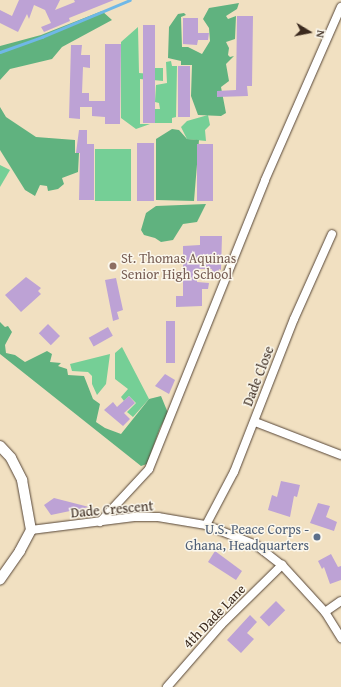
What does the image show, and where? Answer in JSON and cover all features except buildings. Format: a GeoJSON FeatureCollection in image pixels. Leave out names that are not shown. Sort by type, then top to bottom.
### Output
{"type":"FeatureCollection","features":[{"type":"Feature","properties":{"kind":"street"},"geometry":{"type":"LineString","coordinates":[[100,522],[149,469],[265,180],[341,7]]}},
{"type":"Feature","properties":{"kind":"street","name":"Dade Close"},"geometry":{"type":"LineString","coordinates":[[206,525],[229,484],[255,422],[294,319],[332,234]]}},
{"type":"Feature","properties":{"kind":"street"},"geometry":{"type":"LineString","coordinates":[[255,422],[341,455]]}},
{"type":"Feature","properties":{"kind":"street"},"geometry":{"type":"LineString","coordinates":[[0,446],[11,458],[22,480],[31,530],[20,551],[0,580]]}},
{"type":"Feature","properties":{"kind":"street","name":"Dade Crescent"},"geometry":{"type":"LineString","coordinates":[[31,530],[158,517],[206,525],[256,545],[282,565],[325,612],[341,638]]}},
{"type":"Feature","properties":{"kind":"street","name":"4th Dade Lane"},"geometry":{"type":"LineString","coordinates":[[167,687],[221,625],[282,565]]}},
{"type":"Feature","properties":{"kind":"street"},"geometry":{"type":"LineString","coordinates":[[325,612],[341,601]]}},
{"type":"Feature","properties":{"kind":"green space"},"geometry":{"type":"Polygon","coordinates":[[[239,3],[237,9],[226,16],[228,19],[236,16],[235,39],[226,42],[229,48],[228,55],[230,57],[234,56],[226,64],[229,81],[221,87],[226,113],[221,116],[198,115],[191,96],[192,65],[181,65],[181,61],[168,58],[169,27],[178,14],[184,13],[186,15],[181,17],[182,47],[188,47],[202,54],[210,41],[209,28],[203,19],[209,8],[239,3]]]}},
{"type":"Feature","properties":{"kind":"green space"},"geometry":{"type":"Polygon","coordinates":[[[102,11],[112,20],[62,47],[52,59],[10,69],[0,80],[0,46],[41,35],[102,11]]]}},
{"type":"Feature","properties":{"kind":"green space"},"geometry":{"type":"Polygon","coordinates":[[[138,27],[139,73],[151,74],[150,80],[140,79],[140,124],[150,124],[136,129],[121,118],[121,42],[138,27]]]}},
{"type":"Feature","properties":{"kind":"green space"},"geometry":{"type":"Polygon","coordinates":[[[171,61],[172,66],[177,66],[176,117],[172,118],[172,123],[155,123],[155,109],[160,109],[159,103],[155,102],[156,85],[167,83],[166,62],[171,61]]]}},
{"type":"Feature","properties":{"kind":"green space"},"geometry":{"type":"Polygon","coordinates":[[[155,68],[163,68],[163,81],[153,80],[155,68]]]}},
{"type":"Feature","properties":{"kind":"green space"},"geometry":{"type":"Polygon","coordinates":[[[0,107],[6,117],[36,137],[75,140],[75,153],[79,153],[78,172],[62,178],[64,184],[58,189],[48,191],[47,186],[40,185],[35,196],[25,190],[0,150],[0,107]]]}},
{"type":"Feature","properties":{"kind":"green space"},"geometry":{"type":"Polygon","coordinates":[[[208,115],[210,125],[205,130],[206,141],[187,139],[181,127],[187,121],[208,115]]]}},
{"type":"Feature","properties":{"kind":"green space"},"geometry":{"type":"Polygon","coordinates":[[[172,129],[179,130],[187,139],[199,140],[194,201],[156,200],[156,139],[172,129]]]}},
{"type":"Feature","properties":{"kind":"green space"},"geometry":{"type":"Polygon","coordinates":[[[95,149],[131,149],[131,201],[95,201],[95,149]]]}},
{"type":"Feature","properties":{"kind":"green space"},"geometry":{"type":"Polygon","coordinates":[[[0,165],[10,170],[0,187],[0,165]]]}},
{"type":"Feature","properties":{"kind":"green space"},"geometry":{"type":"Polygon","coordinates":[[[206,204],[197,222],[183,224],[173,240],[161,242],[155,238],[144,235],[141,230],[146,213],[156,206],[206,204]]]}},
{"type":"Feature","properties":{"kind":"green space"},"geometry":{"type":"Polygon","coordinates":[[[0,322],[5,327],[8,326],[12,332],[5,345],[6,353],[15,355],[25,362],[47,351],[52,354],[50,362],[61,363],[58,366],[67,369],[68,375],[84,376],[93,399],[100,404],[96,422],[105,428],[121,434],[149,399],[161,396],[168,413],[160,428],[147,464],[141,466],[0,354],[0,322]]]}},
{"type":"Feature","properties":{"kind":"green space"},"geometry":{"type":"Polygon","coordinates":[[[122,347],[149,399],[133,417],[127,412],[136,403],[129,396],[124,401],[121,397],[128,389],[115,379],[115,353],[122,347]]]}},
{"type":"Feature","properties":{"kind":"green space"},"geometry":{"type":"Polygon","coordinates":[[[110,354],[106,384],[97,395],[92,384],[92,376],[88,372],[72,371],[70,364],[110,354]]]}},
{"type":"Feature","properties":{"kind":"waterway"},"geometry":{"type":"LineString","coordinates":[[0,52],[42,37],[130,0]]}},
{"type":"Feature","properties":{"kind":"place","name":"St. Thomas Aquinas Senior High School"},"geometry":{"type":"Point","coordinates":[113,266]}},
{"type":"Feature","properties":{"kind":"place","name":"U.S. Peace Corps - Ghana, Headquarters"},"geometry":{"type":"Point","coordinates":[317,537]}}]}
